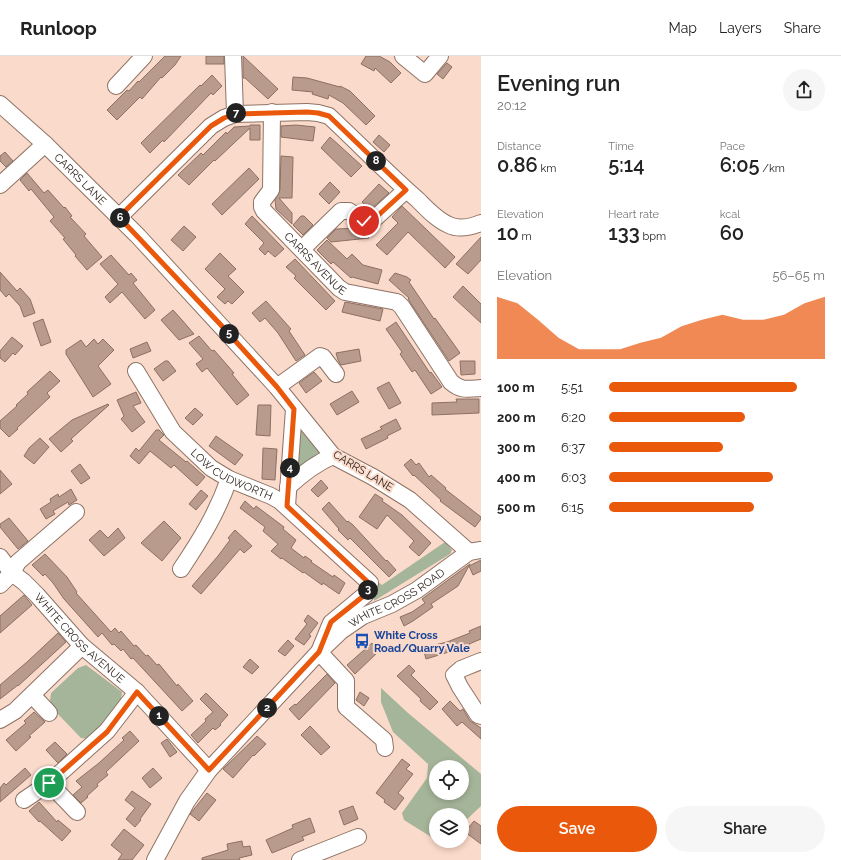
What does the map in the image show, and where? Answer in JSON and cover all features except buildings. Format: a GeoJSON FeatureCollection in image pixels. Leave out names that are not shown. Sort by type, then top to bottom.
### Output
{"type":"FeatureCollection","features":[{"type":"Feature","properties":{"kind":"street"},"geometry":{"type":"LineString","coordinates":[[116,86],[144,56]]}},
{"type":"Feature","properties":{"kind":"street"},"geometry":{"type":"LineString","coordinates":[[233,56],[235,114]]}},
{"type":"Feature","properties":{"kind":"street"},"geometry":{"type":"LineString","coordinates":[[403,56],[425,74],[440,56]]}},
{"type":"Feature","properties":{"kind":"street","name":"CARRS LANE"},"geometry":{"type":"LineString","coordinates":[[0,104],[45,144],[180,280],[277,387],[333,456],[373,477],[410,500],[475,551]]}},
{"type":"Feature","properties":{"kind":"street","name":"CARRS AVENUE"},"geometry":{"type":"LineString","coordinates":[[272,112],[271,190],[262,202],[262,207],[339,288],[345,292],[397,302],[402,307],[451,382],[460,389],[481,388]]}},
{"type":"Feature","properties":{"kind":"street"},"geometry":{"type":"LineString","coordinates":[[119,217],[211,126],[224,118],[235,114],[307,112],[329,116],[406,190],[449,226],[457,228],[481,223]]}},
{"type":"Feature","properties":{"kind":"street"},"geometry":{"type":"LineString","coordinates":[[0,185],[45,144]]}},
{"type":"Feature","properties":{"kind":"street"},"geometry":{"type":"LineString","coordinates":[[302,250],[341,211],[349,211],[368,223],[406,190]]}},
{"type":"Feature","properties":{"kind":"street"},"geometry":{"type":"LineString","coordinates":[[277,387],[320,356],[323,357],[336,374]]}},
{"type":"Feature","properties":{"kind":"street","name":"LOW CUDWORTH"},"geometry":{"type":"LineString","coordinates":[[136,370],[173,432],[211,468],[229,479],[271,496],[287,506],[370,584],[366,594],[331,622],[319,652]]}},
{"type":"Feature","properties":{"kind":"street"},"geometry":{"type":"LineString","coordinates":[[287,506],[294,409]]}},
{"type":"Feature","properties":{"kind":"street"},"geometry":{"type":"LineString","coordinates":[[288,487],[311,467],[322,460],[333,456]]}},
{"type":"Feature","properties":{"kind":"street"},"geometry":{"type":"LineString","coordinates":[[181,569],[203,536],[222,499],[229,479]]}},
{"type":"Feature","properties":{"kind":"street"},"geometry":{"type":"LineString","coordinates":[[0,585],[12,573],[18,562],[76,512]]}},
{"type":"Feature","properties":{"kind":"street","name":"WHITE CROSS ROAD"},"geometry":{"type":"LineString","coordinates":[[155,860],[187,801],[209,770],[319,652],[341,631],[363,616],[392,604],[417,590],[475,551]]}},
{"type":"Feature","properties":{"kind":"street","name":"WHITE CROSS AVENUE"},"geometry":{"type":"LineString","coordinates":[[0,557],[12,573],[32,591],[82,646],[137,692],[209,770]]}},
{"type":"Feature","properties":{"kind":"street"},"geometry":{"type":"LineString","coordinates":[[0,720],[15,711],[82,646]]}},
{"type":"Feature","properties":{"kind":"street"},"geometry":{"type":"LineString","coordinates":[[319,652],[346,681],[346,707],[384,740],[385,748]]}},
{"type":"Feature","properties":{"kind":"street"},"geometry":{"type":"LineString","coordinates":[[481,661],[461,669],[454,675],[474,709],[478,715],[481,716]]}},
{"type":"Feature","properties":{"kind":"street"},"geometry":{"type":"LineString","coordinates":[[24,800],[49,783],[107,732],[137,692]]}},
{"type":"Feature","properties":{"kind":"street"},"geometry":{"type":"LineString","coordinates":[[32,695],[49,713]]}},
{"type":"Feature","properties":{"kind":"street"},"geometry":{"type":"LineString","coordinates":[[49,783],[78,812]]}},
{"type":"Feature","properties":{"kind":"street"},"geometry":{"type":"LineString","coordinates":[[300,860],[358,837]]}},
{"type":"Feature","properties":{"kind":"green space"},"geometry":{"type":"Polygon","coordinates":[[[301,430],[304,430],[320,452],[294,476],[298,433],[301,430]]]}},
{"type":"Feature","properties":{"kind":"green space"},"geometry":{"type":"Polygon","coordinates":[[[445,542],[452,550],[450,554],[374,601],[374,579],[382,585],[445,542]]]}},
{"type":"Feature","properties":{"kind":"green space"},"geometry":{"type":"Polygon","coordinates":[[[86,665],[122,692],[121,701],[101,729],[89,739],[81,738],[54,710],[50,701],[51,693],[78,668],[86,665]]]}},
{"type":"Feature","properties":{"kind":"green space"},"geometry":{"type":"Polygon","coordinates":[[[381,688],[408,713],[464,760],[429,760],[429,800],[469,800],[469,764],[481,774],[481,806],[469,817],[469,808],[429,808],[429,836],[404,820],[402,813],[427,778],[428,764],[393,732],[381,702],[381,688]]]}},
{"type":"Feature","properties":{"kind":"place","name":"White Cross Road/Quarry Vale"},"geometry":{"type":"Point","coordinates":[362,641]}},
{"type":"Feature","properties":{"kind":"route"},"geometry":{"type":"LineString","coordinates":[[49,783],[107,732],[137,692],[209,770],[319,652],[331,622],[357,603],[366,594],[370,584],[287,506],[294,409],[277,387],[220,324],[119,217],[211,126],[224,118],[235,114],[307,112],[329,116],[406,190],[373,220],[368,223],[364,221]]}}]}
